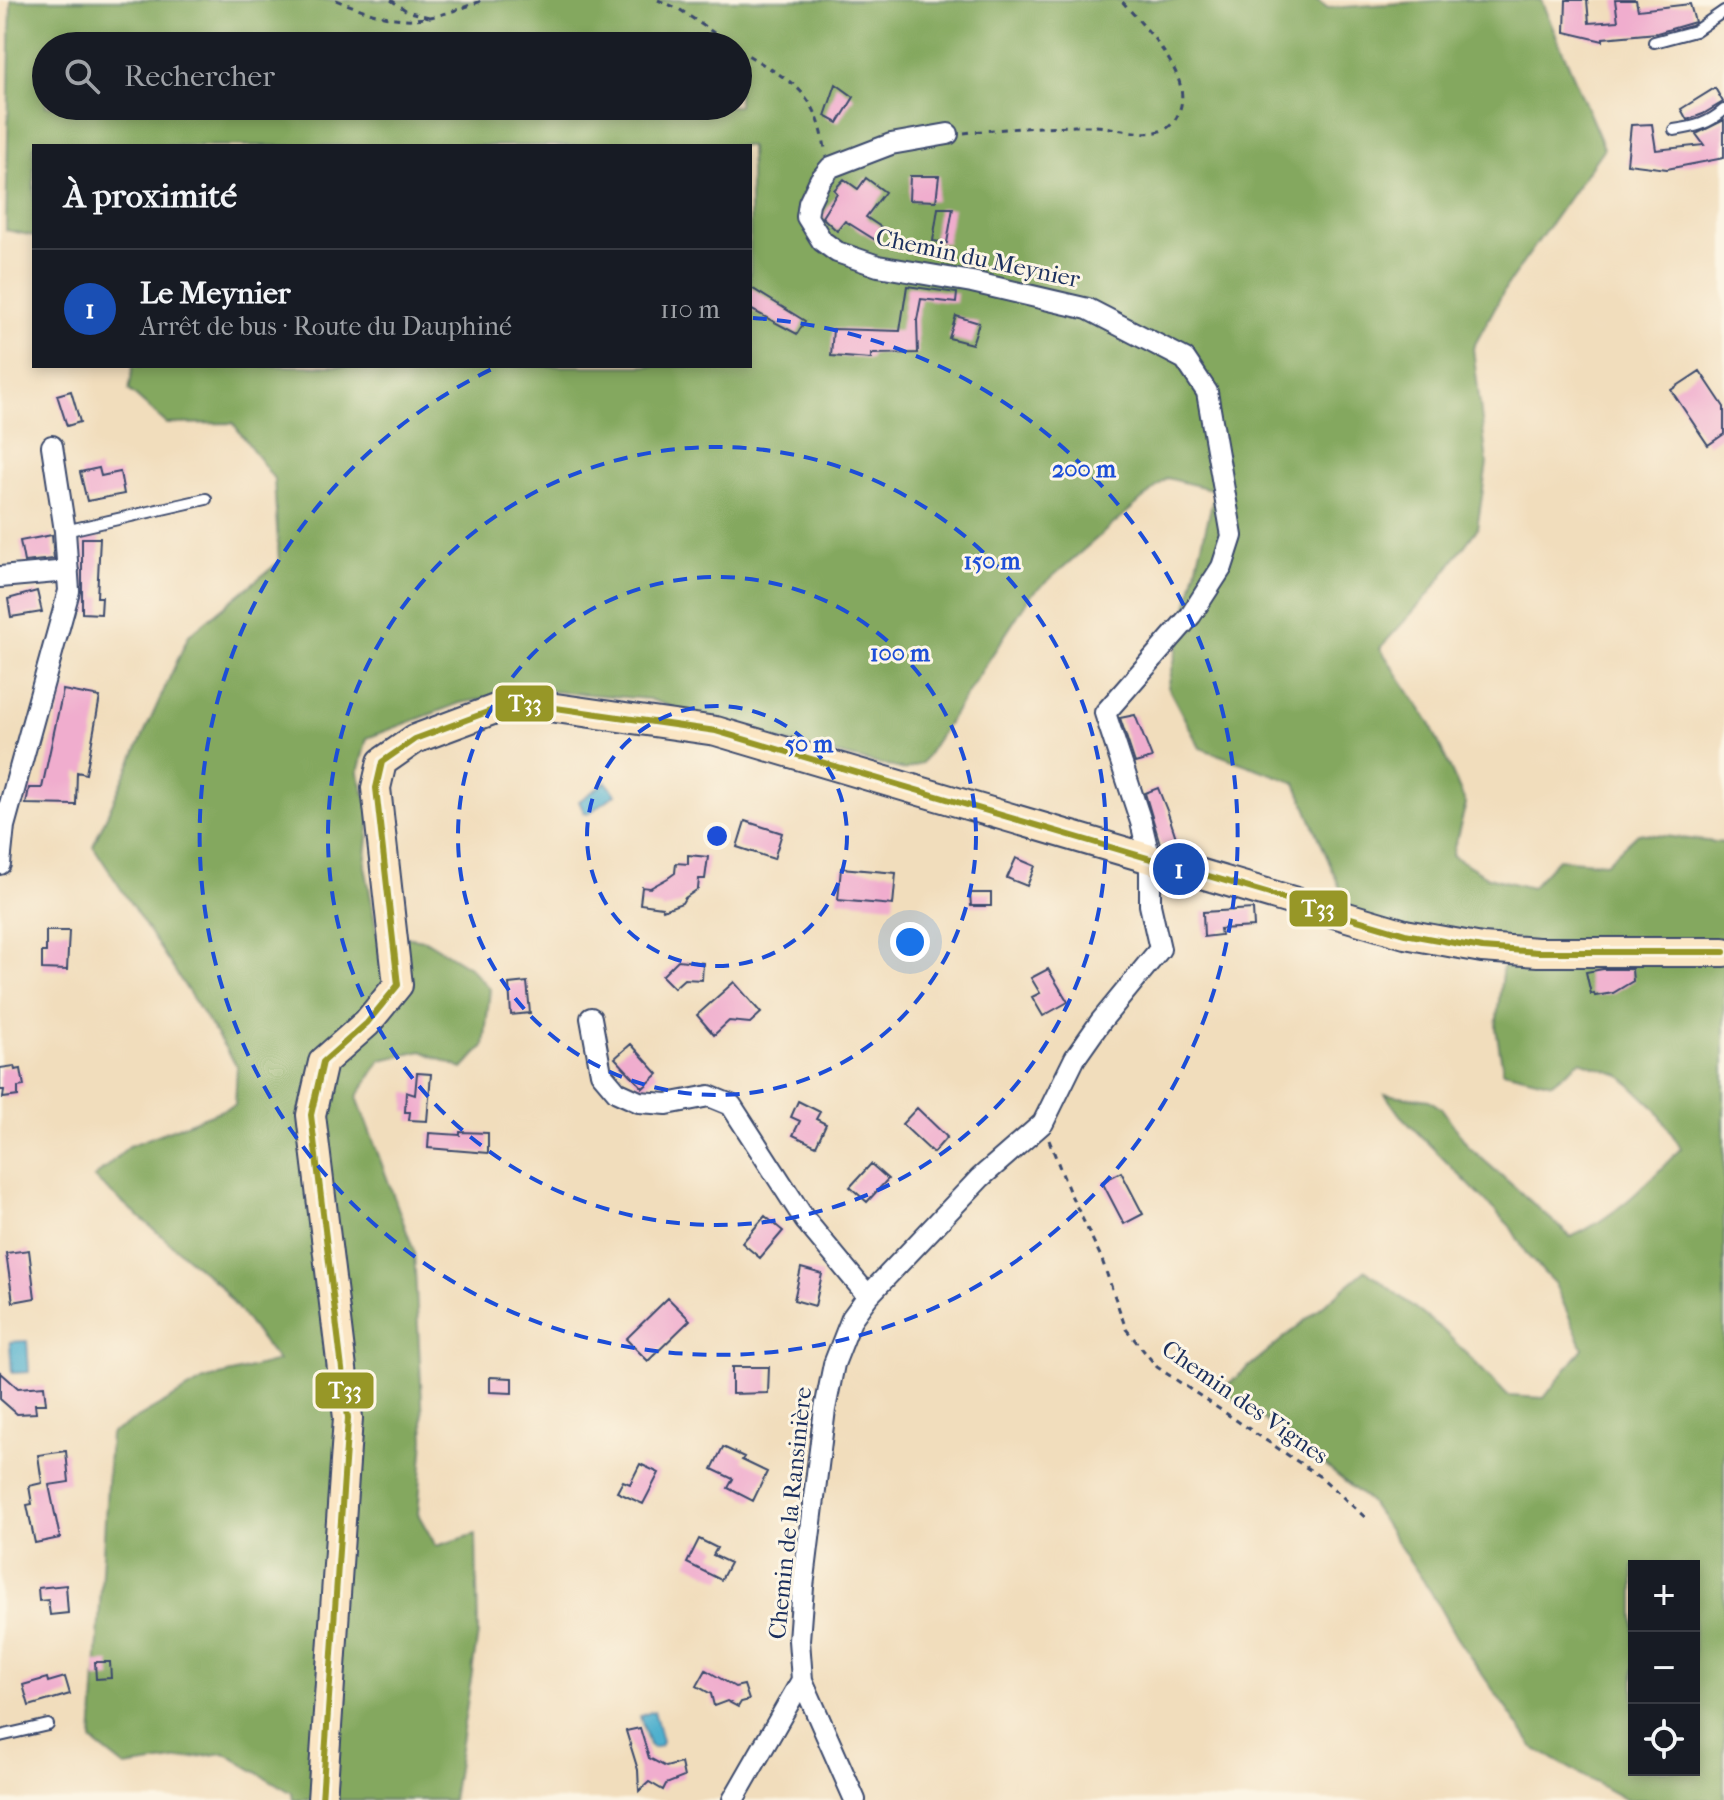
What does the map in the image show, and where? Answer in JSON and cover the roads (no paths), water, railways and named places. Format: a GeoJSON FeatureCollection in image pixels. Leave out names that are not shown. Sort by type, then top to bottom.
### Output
{"type":"FeatureCollection","features":[{"type":"Feature","properties":{"kind":"street","name":"Chemin du Meynier"},"geometry":{"type":"LineString","coordinates":[[948,134],[891,144],[831,167],[820,180],[809,203],[807,217],[822,241],[837,252],[878,266],[972,282],[1088,309],[1185,359],[1207,392],[1232,536],[1222,567],[1191,615],[1105,713],[1141,822],[1150,860]]}},
{"type":"Feature","properties":{"kind":"street"},"geometry":{"type":"LineString","coordinates":[[1,853],[4,826],[69,591],[65,531],[52,446]]}},
{"type":"Feature","properties":{"kind":"street"},"geometry":{"type":"LineString","coordinates":[[0,577],[68,571]]}},
{"type":"Feature","properties":{"kind":"street"},"geometry":{"type":"LineString","coordinates":[[322,1800],[348,1418],[311,1115],[323,1062],[367,1023],[398,985],[376,788],[382,762],[415,739],[514,702],[716,731],[1405,934],[1482,948],[1538,952],[1724,952]]}},
{"type":"Feature","properties":{"kind":"street","name":"Chemin de la Ransinière"},"geometry":{"type":"LineString","coordinates":[[855,1800],[802,1680],[799,1640],[825,1409],[834,1364],[852,1318],[868,1296],[980,1178],[1043,1123],[1075,1058],[1160,949],[1150,905],[1150,860]]}},
{"type":"Feature","properties":{"kind":"street"},"geometry":{"type":"LineString","coordinates":[[591,1018],[601,1073],[617,1092],[639,1102],[667,1104],[709,1096],[731,1105],[805,1220],[868,1296]]}},
{"type":"Feature","properties":{"kind":"street"},"geometry":{"type":"LineString","coordinates":[[733,1800],[802,1680]]}},
{"type":"Feature","properties":{"kind":"lane"},"geometry":{"type":"LineString","coordinates":[[1654,42],[1695,31],[1724,11]]}},
{"type":"Feature","properties":{"kind":"lane"},"geometry":{"type":"LineString","coordinates":[[1674,130],[1698,127],[1724,110]]}},
{"type":"Feature","properties":{"kind":"lane"},"geometry":{"type":"LineString","coordinates":[[65,531],[206,499]]}},
{"type":"Feature","properties":{"kind":"lane"},"geometry":{"type":"LineString","coordinates":[[0,1736],[48,1725]]}},
{"type":"Feature","properties":{"kind":"water"},"geometry":{"type":"Polygon","coordinates":[[[606,782],[616,794],[589,813],[584,812],[579,801],[606,782]]]}},
{"type":"Feature","properties":{"kind":"water"},"geometry":{"type":"Polygon","coordinates":[[[27,1341],[29,1372],[12,1373],[10,1342],[27,1341]]]}},
{"type":"Feature","properties":{"kind":"water"},"geometry":{"type":"Polygon","coordinates":[[[654,1711],[662,1741],[660,1746],[653,1748],[649,1745],[640,1716],[654,1711]]]}},
{"type":"Feature","properties":{"kind":"place","name":"Le Meynier"},"geometry":{"type":"Point","coordinates":[1179,869]}}]}
